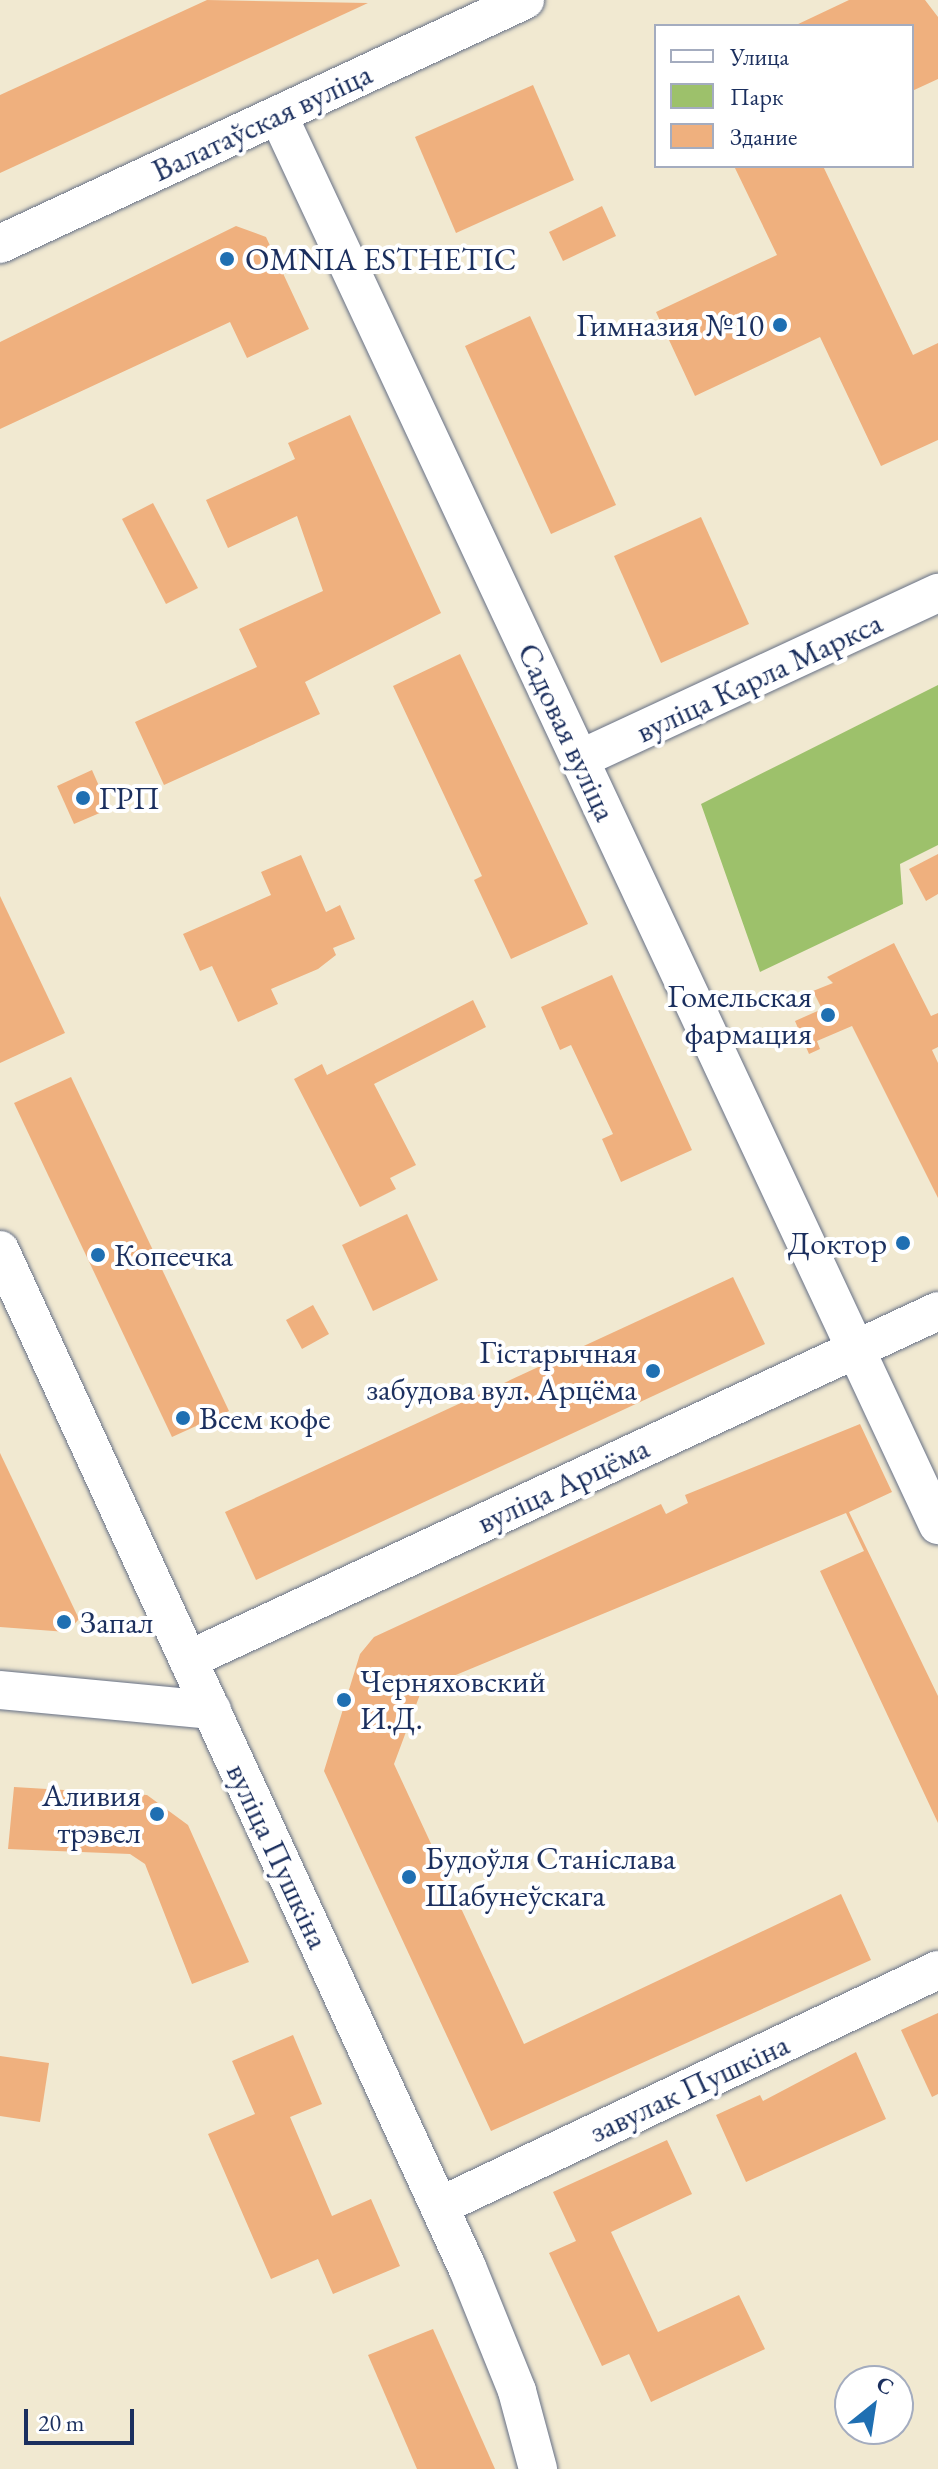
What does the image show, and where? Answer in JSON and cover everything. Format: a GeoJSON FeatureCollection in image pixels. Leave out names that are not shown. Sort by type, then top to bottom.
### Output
{"type":"FeatureCollection","features":[{"type":"Feature","properties":{"kind":"street","name":"Валатаўская вуліца"},"geometry":{"type":"LineString","coordinates":[[0,244],[525,0]]}},
{"type":"Feature","properties":{"kind":"street","name":"Садовая вуліца"},"geometry":{"type":"LineString","coordinates":[[278,115],[856,1349]]}},
{"type":"Feature","properties":{"kind":"street","name":"вуліца Карла Маркса"},"geometry":{"type":"LineString","coordinates":[[580,759],[938,593]]}},
{"type":"Feature","properties":{"kind":"street","name":"вуліца Пушкіна"},"geometry":{"type":"LineString","coordinates":[[0,1250],[440,2206],[517,2391],[538,2469]]}},
{"type":"Feature","properties":{"kind":"street","name":"вуліца Арцёма"},"geometry":{"type":"LineString","coordinates":[[188,1660],[938,1311]]}},
{"type":"Feature","properties":{"kind":"street"},"geometry":{"type":"LineString","coordinates":[[856,1349],[938,1525]]}},
{"type":"Feature","properties":{"kind":"street"},"geometry":{"type":"LineString","coordinates":[[0,1690],[212,1710]]}},
{"type":"Feature","properties":{"kind":"street","name":"завулак Пушкіна"},"geometry":{"type":"LineString","coordinates":[[440,2206],[938,1970]]}},
{"type":"Feature","properties":{"kind":"green space"},"geometry":{"type":"Polygon","coordinates":[[[938,685],[938,845],[900,864],[903,904],[760,972],[701,804],[938,685]]]}},
{"type":"Feature","properties":{"kind":"building"},"geometry":{"type":"Polygon","coordinates":[[[207,0],[368,3],[0,173],[0,95],[207,0]]]}},
{"type":"Feature","properties":{"kind":"building"},"geometry":{"type":"Polygon","coordinates":[[[849,0],[925,0],[938,17],[938,79],[914,90],[914,24],[798,24],[849,0]]]}},
{"type":"Feature","properties":{"kind":"building"},"geometry":{"type":"Polygon","coordinates":[[[533,85],[574,180],[456,233],[415,137],[533,85]]]}},
{"type":"Feature","properties":{"kind":"building","name":"Гимназия №10"},"geometry":{"type":"Polygon","coordinates":[[[735,168],[824,168],[913,355],[938,343],[938,440],[881,466],[820,337],[695,396],[656,312],[777,255],[735,168]]]}},
{"type":"Feature","properties":{"kind":"building"},"geometry":{"type":"Polygon","coordinates":[[[602,206],[616,236],[563,261],[549,232],[602,206]]]}},
{"type":"Feature","properties":{"kind":"building"},"geometry":{"type":"Polygon","coordinates":[[[236,226],[266,237],[309,329],[247,358],[230,322],[0,429],[0,342],[236,226]]]}},
{"type":"Feature","properties":{"kind":"building"},"geometry":{"type":"Polygon","coordinates":[[[530,316],[616,505],[551,534],[465,346],[530,316]]]}},
{"type":"Feature","properties":{"kind":"building"},"geometry":{"type":"Polygon","coordinates":[[[350,415],[441,613],[305,682],[320,714],[164,785],[135,722],[257,667],[239,629],[323,591],[297,516],[228,548],[206,500],[295,459],[288,443],[350,415]]]}},
{"type":"Feature","properties":{"kind":"building"},"geometry":{"type":"Polygon","coordinates":[[[153,503],[198,588],[166,604],[122,519],[153,503]]]}},
{"type":"Feature","properties":{"kind":"building"},"geometry":{"type":"Polygon","coordinates":[[[701,517],[749,624],[661,663],[614,556],[701,517]]]}},
{"type":"Feature","properties":{"kind":"building"},"geometry":{"type":"Polygon","coordinates":[[[460,654],[588,924],[511,959],[474,880],[482,876],[393,686],[460,654]]]}},
{"type":"Feature","properties":{"kind":"building","name":"ГРП"},"geometry":{"type":"Polygon","coordinates":[[[92,770],[109,809],[74,824],[57,786],[92,770]]]}},
{"type":"Feature","properties":{"kind":"building"},"geometry":{"type":"Polygon","coordinates":[[[938,854],[938,894],[926,901],[909,869],[938,854]]]}},
{"type":"Feature","properties":{"kind":"building"},"geometry":{"type":"Polygon","coordinates":[[[301,855],[326,912],[340,905],[355,939],[333,948],[336,955],[318,969],[271,989],[278,1004],[238,1022],[212,966],[200,971],[183,934],[271,895],[261,872],[301,855]]]}},
{"type":"Feature","properties":{"kind":"building"},"geometry":{"type":"Polygon","coordinates":[[[0,896],[65,1033],[0,1063],[0,896]]]}},
{"type":"Feature","properties":{"kind":"building"},"geometry":{"type":"Polygon","coordinates":[[[894,943],[931,1016],[938,1013],[938,1047],[932,1050],[938,1063],[938,1198],[852,1026],[817,1041],[820,1049],[809,1054],[795,1021],[822,1009],[813,991],[833,983],[827,977],[894,943]]]}},
{"type":"Feature","properties":{"kind":"building"},"geometry":{"type":"Polygon","coordinates":[[[612,975],[692,1150],[621,1182],[602,1139],[613,1134],[571,1045],[560,1050],[541,1007],[612,975]]]}},
{"type":"Feature","properties":{"kind":"building"},"geometry":{"type":"Polygon","coordinates":[[[473,1000],[486,1027],[374,1084],[416,1165],[390,1178],[396,1189],[360,1207],[294,1079],[322,1064],[327,1075],[473,1000]]]}},
{"type":"Feature","properties":{"kind":"building"},"geometry":{"type":"Polygon","coordinates":[[[71,1077],[229,1411],[172,1437],[14,1103],[71,1077]]]}},
{"type":"Feature","properties":{"kind":"building"},"geometry":{"type":"Polygon","coordinates":[[[407,1214],[438,1280],[373,1311],[342,1245],[407,1214]]]}},
{"type":"Feature","properties":{"kind":"building"},"geometry":{"type":"Polygon","coordinates":[[[733,1277],[765,1344],[256,1580],[225,1512],[733,1277]]]}},
{"type":"Feature","properties":{"kind":"building"},"geometry":{"type":"Polygon","coordinates":[[[313,1305],[329,1334],[302,1349],[286,1320],[313,1305]]]}},
{"type":"Feature","properties":{"kind":"building"},"geometry":{"type":"Polygon","coordinates":[[[860,1424],[892,1492],[849,1512],[938,1696],[938,1823],[820,1571],[864,1551],[846,1513],[422,1689],[394,1764],[524,2044],[841,1894],[871,1960],[491,2131],[324,1771],[360,1654],[374,1637],[661,1504],[666,1514],[688,1503],[685,1495],[860,1424]]]}},
{"type":"Feature","properties":{"kind":"building"},"geometry":{"type":"Polygon","coordinates":[[[0,1453],[79,1619],[67,1632],[0,1627],[0,1453]]]}},
{"type":"Feature","properties":{"kind":"building"},"geometry":{"type":"Polygon","coordinates":[[[14,1787],[147,1795],[188,1825],[249,1962],[192,1984],[145,1864],[130,1854],[8,1849],[14,1787]]]}},
{"type":"Feature","properties":{"kind":"building"},"geometry":{"type":"Polygon","coordinates":[[[938,2013],[938,2094],[932,2097],[901,2030],[938,2013]]]}},
{"type":"Feature","properties":{"kind":"building"},"geometry":{"type":"Polygon","coordinates":[[[293,2035],[322,2104],[290,2117],[332,2216],[371,2199],[400,2266],[333,2294],[318,2259],[271,2279],[208,2134],[255,2114],[232,2061],[293,2035]]]}},
{"type":"Feature","properties":{"kind":"building"},"geometry":{"type":"Polygon","coordinates":[[[856,2052],[886,2119],[746,2182],[716,2115],[760,2095],[763,2101],[856,2052]]]}},
{"type":"Feature","properties":{"kind":"building"},"geometry":{"type":"Polygon","coordinates":[[[0,2056],[49,2063],[40,2122],[0,2116],[0,2056]]]}},
{"type":"Feature","properties":{"kind":"building"},"geometry":{"type":"Polygon","coordinates":[[[667,2140],[692,2194],[611,2232],[658,2332],[739,2295],[765,2349],[651,2402],[629,2354],[602,2366],[549,2253],[576,2241],[553,2192],[667,2140]]]}},
{"type":"Feature","properties":{"kind":"building"},"geometry":{"type":"Polygon","coordinates":[[[433,2329],[495,2469],[417,2469],[368,2355],[433,2329]]]}},
{"type":"Feature","properties":{"kind":"place","name":"OMNIA ESTHETIC"},"geometry":{"type":"Point","coordinates":[227,259]}},
{"type":"Feature","properties":{"kind":"place","name":"Гимназия №10"},"geometry":{"type":"Point","coordinates":[780,325]}},
{"type":"Feature","properties":{"kind":"place","name":"ГРП"},"geometry":{"type":"Point","coordinates":[83,798]}},
{"type":"Feature","properties":{"kind":"place","name":"Гомельская фармация"},"geometry":{"type":"Point","coordinates":[828,1015]}},
{"type":"Feature","properties":{"kind":"place","name":"Доктор"},"geometry":{"type":"Point","coordinates":[903,1243]}},
{"type":"Feature","properties":{"kind":"place","name":"Копеечка"},"geometry":{"type":"Point","coordinates":[98,1255]}},
{"type":"Feature","properties":{"kind":"place","name":"Гістарычная забудова вул. Арцёма"},"geometry":{"type":"Point","coordinates":[653,1371]}},
{"type":"Feature","properties":{"kind":"place","name":"Всем кофе"},"geometry":{"type":"Point","coordinates":[183,1418]}},
{"type":"Feature","properties":{"kind":"place","name":"Запал"},"geometry":{"type":"Point","coordinates":[64,1622]}},
{"type":"Feature","properties":{"kind":"place","name":"Черняховский И.Д."},"geometry":{"type":"Point","coordinates":[344,1700]}},
{"type":"Feature","properties":{"kind":"place","name":"Аливия трэвел"},"geometry":{"type":"Point","coordinates":[157,1814]}},
{"type":"Feature","properties":{"kind":"place","name":"Будоўля Станіслава Шабунеўскага"},"geometry":{"type":"Point","coordinates":[409,1877]}}]}
